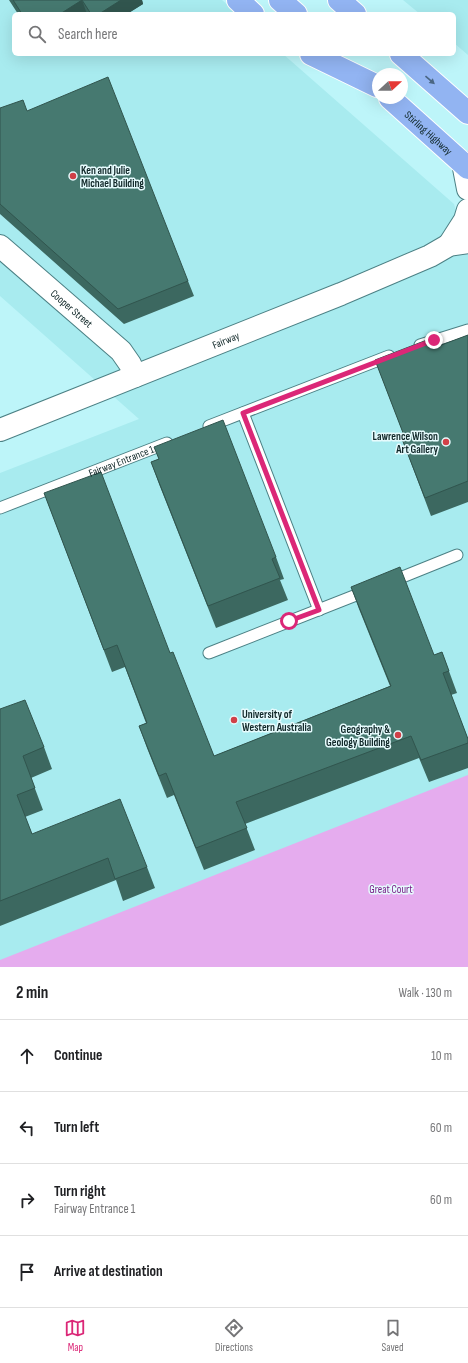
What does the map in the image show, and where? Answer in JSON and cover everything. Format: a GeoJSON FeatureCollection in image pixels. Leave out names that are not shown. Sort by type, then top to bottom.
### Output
{"type":"FeatureCollection","features":[{"type":"Feature","properties":{"kind":"highway"},"geometry":{"type":"LineString","coordinates":[[238,0],[251,12]]}},
{"type":"Feature","properties":{"kind":"highway"},"geometry":{"type":"LineString","coordinates":[[280,0],[294,12]]}},
{"type":"Feature","properties":{"kind":"highway"},"geometry":{"type":"LineString","coordinates":[[339,0],[353,12]]}},
{"type":"Feature","properties":{"kind":"highway"},"geometry":{"type":"LineString","coordinates":[[315,56],[372,86]]}},
{"type":"Feature","properties":{"kind":"highway","name":"Stirling Highway"},"geometry":{"type":"LineString","coordinates":[[343,56],[372,82]]}},
{"type":"Feature","properties":{"kind":"highway"},"geometry":{"type":"LineString","coordinates":[[403,56],[468,113]]}},
{"type":"Feature","properties":{"kind":"highway","name":"Stirling Highway"},"geometry":{"type":"LineString","coordinates":[[396,104],[465,166]]}},
{"type":"Feature","properties":{"kind":"street"},"geometry":{"type":"LineString","coordinates":[[465,166],[468,189]]}},
{"type":"Feature","properties":{"kind":"street"},"geometry":{"type":"LineString","coordinates":[[458,243],[468,210]]}},
{"type":"Feature","properties":{"kind":"street","name":"Fairway"},"geometry":{"type":"LineString","coordinates":[[0,430],[341,294],[458,243]]}},
{"type":"Feature","properties":{"kind":"street","name":"Cooper Street"},"geometry":{"type":"LineString","coordinates":[[0,246],[121,351],[130,364],[135,376]]}},
{"type":"Feature","properties":{"kind":"lane"},"geometry":{"type":"LineString","coordinates":[[412,348],[468,330]]}},
{"type":"Feature","properties":{"kind":"lane"},"geometry":{"type":"LineString","coordinates":[[200,430],[398,353]]}},
{"type":"Feature","properties":{"kind":"lane"},"geometry":{"type":"LineString","coordinates":[[243,413],[319,610]]}},
{"type":"Feature","properties":{"kind":"lane","name":"Fairway Entrance 1"},"geometry":{"type":"LineString","coordinates":[[0,508],[179,438]]}},
{"type":"Feature","properties":{"kind":"lane"},"geometry":{"type":"LineString","coordinates":[[209,653],[457,555]]}},
{"type":"Feature","properties":{"kind":"shaded area","name":"University of Western Australia"},"geometry":{"type":"Polygon","coordinates":[[[0,0],[222,0],[236,12],[12,12],[12,56],[285,56],[454,204],[468,252],[468,967],[0,967],[0,473],[139,419],[0,296],[0,0]]]}},
{"type":"Feature","properties":{"kind":"shaded area"},"geometry":{"type":"Polygon","coordinates":[[[403,0],[468,0],[468,55],[456,45],[456,12],[418,12],[403,0]]]}},
{"type":"Feature","properties":{"kind":"green space","name":"Great Court"},"geometry":{"type":"Polygon","coordinates":[[[468,775],[468,967],[0,967],[0,960],[468,775]]]}},
{"type":"Feature","properties":{"kind":"building"},"geometry":{"type":"Polygon","coordinates":[[[13,0],[82,0],[63,12],[21,12],[13,0]]]}},
{"type":"Feature","properties":{"kind":"building"},"geometry":{"type":"Polygon","coordinates":[[[82,0],[121,0],[102,12],[90,12],[82,0]]]}},
{"type":"Feature","properties":{"kind":"building","name":"Ken and Julie Michael Building"},"geometry":{"type":"Polygon","coordinates":[[[108,77],[188,281],[118,309],[0,204],[0,108],[23,100],[27,111],[108,77]]]}},
{"type":"Feature","properties":{"kind":"building","name":"Lawrence Wilson Art Gallery"},"geometry":{"type":"Polygon","coordinates":[[[468,335],[468,481],[425,498],[402,439],[405,438],[375,360],[432,338],[436,347],[468,335]]]}},
{"type":"Feature","properties":{"kind":"building"},"geometry":{"type":"Polygon","coordinates":[[[223,420],[276,557],[272,559],[280,578],[208,606],[151,462],[159,459],[154,447],[223,420]]]}},
{"type":"Feature","properties":{"kind":"building"},"geometry":{"type":"Polygon","coordinates":[[[101,472],[170,653],[173,652],[214,756],[391,686],[351,587],[400,567],[434,655],[442,652],[449,671],[443,673],[468,739],[468,743],[421,760],[411,736],[236,802],[247,828],[196,848],[166,773],[159,776],[139,726],[147,723],[117,645],[104,650],[44,493],[101,472]]]}},
{"type":"Feature","properties":{"kind":"building"},"geometry":{"type":"Polygon","coordinates":[[[25,700],[44,747],[23,756],[35,788],[17,795],[32,834],[120,799],[147,867],[115,879],[108,858],[0,901],[0,709],[25,700]]]}},
{"type":"Feature","properties":{"kind":"place","name":"Ken and Julie Michael Building"},"geometry":{"type":"Point","coordinates":[73,176]}},
{"type":"Feature","properties":{"kind":"place","name":"Lawrence Wilson Art Gallery"},"geometry":{"type":"Point","coordinates":[446,442]}},
{"type":"Feature","properties":{"kind":"place","name":"University of Western Australia"},"geometry":{"type":"Point","coordinates":[234,720]}},
{"type":"Feature","properties":{"kind":"place","name":"Geography & Geology Building"},"geometry":{"type":"Point","coordinates":[398,735]}},
{"type":"Feature","properties":{"kind":"route"},"geometry":{"type":"LineString","coordinates":[[289,621],[319,610],[243,413],[434,340]]}}]}
